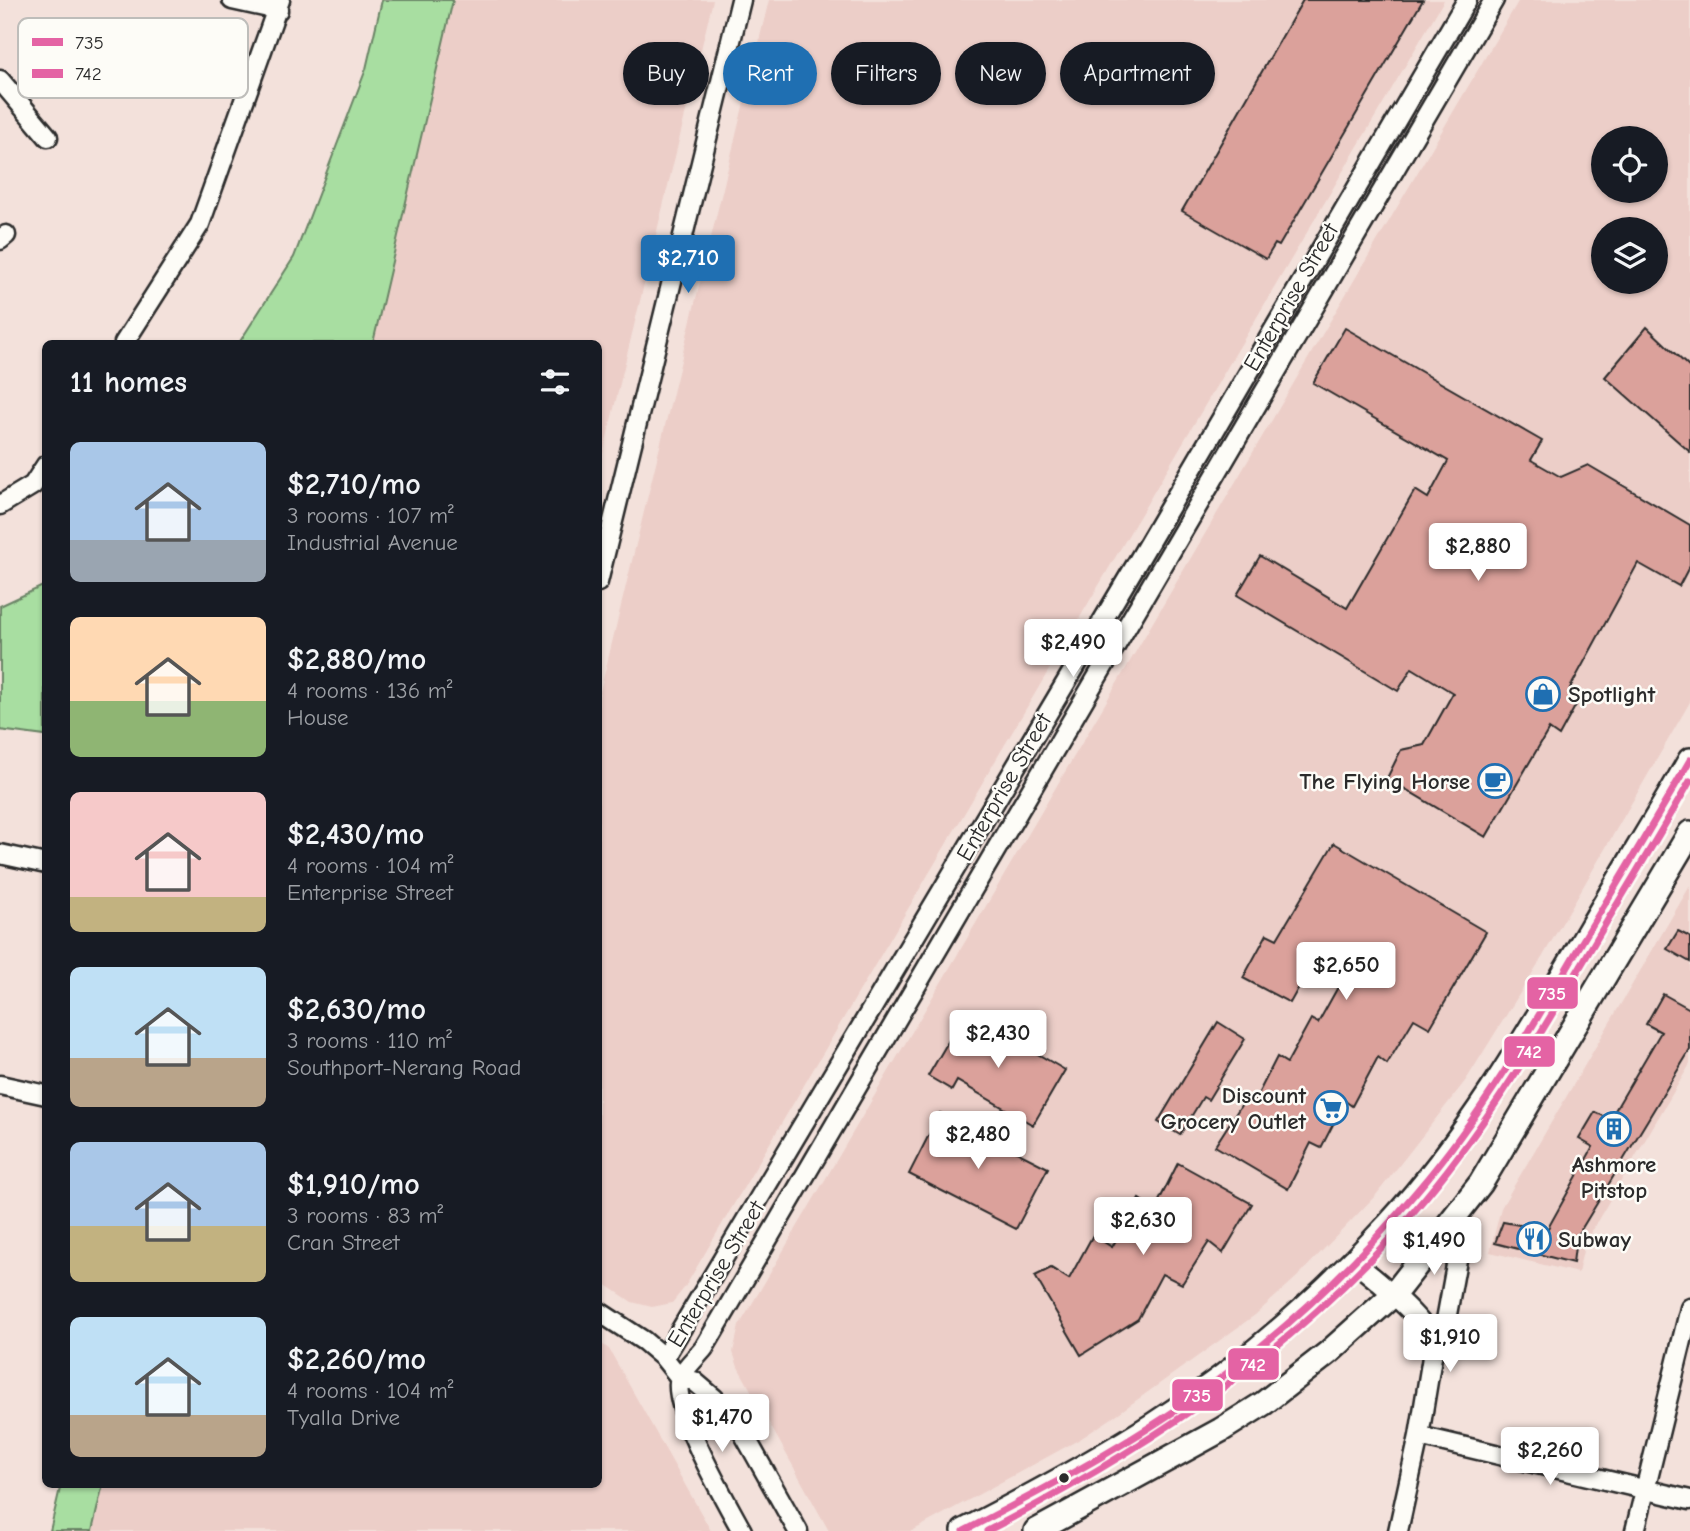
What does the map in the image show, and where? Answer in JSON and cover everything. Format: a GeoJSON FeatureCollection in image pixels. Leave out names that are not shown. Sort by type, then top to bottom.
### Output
{"type":"FeatureCollection","features":[{"type":"Feature","properties":{"kind":"main road"},"geometry":{"type":"LineString","coordinates":[[964,1531],[1031,1496],[1154,1424],[1240,1362],[1312,1300],[1390,1223],[1442,1159],[1519,1049],[1690,760]]}},
{"type":"Feature","properties":{"kind":"main road"},"geometry":{"type":"LineString","coordinates":[[1036,1531],[1222,1430],[1265,1403],[1328,1353],[1394,1294],[1481,1183],[1690,833]]}},
{"type":"Feature","properties":{"kind":"street"},"geometry":{"type":"LineString","coordinates":[[232,0],[279,5],[248,91]]}},
{"type":"Feature","properties":{"kind":"street"},"geometry":{"type":"LineString","coordinates":[[602,566],[741,0]]}},
{"type":"Feature","properties":{"kind":"street","name":"Enterprise Street"},"geometry":{"type":"LineString","coordinates":[[664,1358],[1467,0]]}},
{"type":"Feature","properties":{"kind":"street","name":"Enterprise Street"},"geometry":{"type":"LineString","coordinates":[[680,1378],[704,1348],[1493,0]]}},
{"type":"Feature","properties":{"kind":"street"},"geometry":{"type":"LineString","coordinates":[[0,80],[48,137]]}},
{"type":"Feature","properties":{"kind":"street"},"geometry":{"type":"LineString","coordinates":[[126,340],[200,224],[245,98]]}},
{"type":"Feature","properties":{"kind":"street"},"geometry":{"type":"LineString","coordinates":[[0,505],[33,485],[42,471]]}},
{"type":"Feature","properties":{"kind":"street"},"geometry":{"type":"LineString","coordinates":[[0,854],[42,863]]}},
{"type":"Feature","properties":{"kind":"street"},"geometry":{"type":"LineString","coordinates":[[0,1085],[42,1094]]}},
{"type":"Feature","properties":{"kind":"street"},"geometry":{"type":"LineString","coordinates":[[1433,1338],[1446,1320],[1459,1249],[1452,1220]]}},
{"type":"Feature","properties":{"kind":"street"},"geometry":{"type":"LineString","coordinates":[[1353,1261],[1394,1294],[1433,1338],[1434,1356],[1398,1531]]}},
{"type":"Feature","properties":{"kind":"street"},"geometry":{"type":"LineString","coordinates":[[1635,1531],[1690,1308]]}},
{"type":"Feature","properties":{"kind":"street"},"geometry":{"type":"LineString","coordinates":[[602,1314],[644,1341],[664,1358],[680,1378],[680,1395],[699,1451],[742,1531]]}},
{"type":"Feature","properties":{"kind":"street"},"geometry":{"type":"LineString","coordinates":[[680,1378],[694,1381],[715,1398],[738,1424],[798,1531]]}},
{"type":"Feature","properties":{"kind":"street"},"geometry":{"type":"LineString","coordinates":[[1419,1436],[1690,1500]]}},
{"type":"Feature","properties":{"kind":"shaded area"},"geometry":{"type":"Polygon","coordinates":[[[452,0],[713,0],[703,42],[623,42],[623,105],[688,105],[602,458],[602,340],[372,340],[452,0]]]}},
{"type":"Feature","properties":{"kind":"shaded area"},"geometry":{"type":"Polygon","coordinates":[[[769,0],[1444,0],[685,1287],[672,1303],[652,1307],[632,1302],[602,1282],[602,684],[743,105],[817,105],[817,42],[759,42],[769,0]]]}},
{"type":"Feature","properties":{"kind":"shaded area"},"geometry":{"type":"Polygon","coordinates":[[[1519,0],[1690,0],[1690,702],[1543,956],[1466,1080],[1376,1195],[1298,1276],[1255,1315],[1080,1439],[912,1531],[829,1531],[738,1367],[733,1352],[739,1326],[1519,0]]]}},
{"type":"Feature","properties":{"kind":"shaded area","name":"Ashmore Pitstop"},"geometry":{"type":"Polygon","coordinates":[[[1690,886],[1690,1064],[1585,1242],[1578,1273],[1490,1252],[1501,1208],[1690,886]]]}},
{"type":"Feature","properties":{"kind":"shaded area"},"geometry":{"type":"Polygon","coordinates":[[[602,1344],[609,1349],[711,1531],[92,1531],[102,1488],[602,1488],[602,1344]]]}},
{"type":"Feature","properties":{"kind":"green space"},"geometry":{"type":"Polygon","coordinates":[[[382,0],[453,0],[374,340],[241,340],[294,257],[366,69],[382,0]]]}},
{"type":"Feature","properties":{"kind":"green space"},"geometry":{"type":"Polygon","coordinates":[[[42,586],[42,736],[0,730],[0,606],[42,586]]]}},
{"type":"Feature","properties":{"kind":"green space"},"geometry":{"type":"Polygon","coordinates":[[[60,1488],[102,1488],[92,1531],[50,1531],[60,1488]]]}},
{"type":"Feature","properties":{"kind":"building"},"geometry":{"type":"Polygon","coordinates":[[[1303,0],[1423,0],[1279,246],[1275,244],[1266,259],[1182,211],[1303,0]]]}},
{"type":"Feature","properties":{"kind":"building"},"geometry":{"type":"Polygon","coordinates":[[[1647,327],[1690,368],[1690,452],[1605,377],[1647,327]]]}},
{"type":"Feature","properties":{"kind":"building"},"geometry":{"type":"Polygon","coordinates":[[[1345,328],[1542,441],[1531,460],[1561,477],[1588,465],[1690,525],[1690,565],[1679,586],[1638,563],[1570,688],[1582,694],[1559,736],[1549,729],[1486,837],[1387,778],[1401,750],[1424,745],[1453,693],[1412,668],[1398,691],[1237,595],[1260,556],[1347,608],[1415,490],[1428,498],[1448,461],[1313,383],[1345,328]]]}},
{"type":"Feature","properties":{"kind":"building"},"geometry":{"type":"Polygon","coordinates":[[[1334,843],[1486,932],[1430,1028],[1414,1019],[1387,1064],[1378,1057],[1352,1106],[1345,1101],[1321,1148],[1311,1143],[1288,1189],[1215,1146],[1245,1099],[1253,1104],[1277,1057],[1287,1063],[1311,1019],[1318,1023],[1343,978],[1314,960],[1290,1003],[1243,978],[1267,934],[1277,939],[1334,843]]]}},
{"type":"Feature","properties":{"kind":"building"},"geometry":{"type":"Polygon","coordinates":[[[1678,931],[1690,937],[1690,962],[1667,949],[1678,931]]]}},
{"type":"Feature","properties":{"kind":"building","name":"Ashmore Pitstop"},"geometry":{"type":"Polygon","coordinates":[[[1663,994],[1690,1009],[1690,1050],[1576,1238],[1573,1263],[1495,1243],[1503,1222],[1547,1230],[1593,1147],[1579,1139],[1595,1112],[1610,1119],[1661,1032],[1646,1024],[1663,994]]]}},
{"type":"Feature","properties":{"kind":"building"},"geometry":{"type":"Polygon","coordinates":[[[983,1022],[1065,1070],[1033,1125],[957,1081],[952,1090],[928,1076],[959,1023],[977,1033],[983,1022]]]}},
{"type":"Feature","properties":{"kind":"building"},"geometry":{"type":"Polygon","coordinates":[[[1218,1022],[1245,1039],[1208,1100],[1203,1097],[1180,1135],[1158,1122],[1218,1022]]]}},
{"type":"Feature","properties":{"kind":"building"},"geometry":{"type":"Polygon","coordinates":[[[940,1113],[1048,1168],[1016,1229],[909,1174],[940,1113]]]}},
{"type":"Feature","properties":{"kind":"building"},"geometry":{"type":"Polygon","coordinates":[[[1178,1163],[1252,1204],[1223,1253],[1209,1242],[1182,1284],[1162,1274],[1138,1319],[1081,1355],[1035,1276],[1051,1268],[1069,1279],[1093,1235],[1112,1247],[1139,1199],[1155,1209],[1178,1163]]]}},
{"type":"Feature","properties":{"kind":"transit line","name":"735"},"geometry":{"type":"LineString","coordinates":[[964,1531],[1104,1455],[1185,1404],[1279,1332],[1365,1250],[1441,1162],[1485,1101],[1690,760]]}},
{"type":"Feature","properties":{"kind":"transit line","name":"742"},"geometry":{"type":"LineString","coordinates":[[987,1531],[1110,1463],[1224,1387],[1278,1345],[1330,1299],[1379,1250],[1450,1167],[1494,1106],[1555,1010],[1690,781]]}},
{"type":"Feature","properties":{"kind":"place","name":"Spotlight"},"geometry":{"type":"Point","coordinates":[1543,694]}},
{"type":"Feature","properties":{"kind":"place","name":"The Flying Horse"},"geometry":{"type":"Point","coordinates":[1495,781]}},
{"type":"Feature","properties":{"kind":"place","name":"Discount Grocery Outlet"},"geometry":{"type":"Point","coordinates":[1331,1108]}},
{"type":"Feature","properties":{"kind":"place","name":"Ashmore Pitstop"},"geometry":{"type":"Point","coordinates":[1614,1129]}},
{"type":"Feature","properties":{"kind":"place","name":"Subway"},"geometry":{"type":"Point","coordinates":[1534,1239]}}]}
